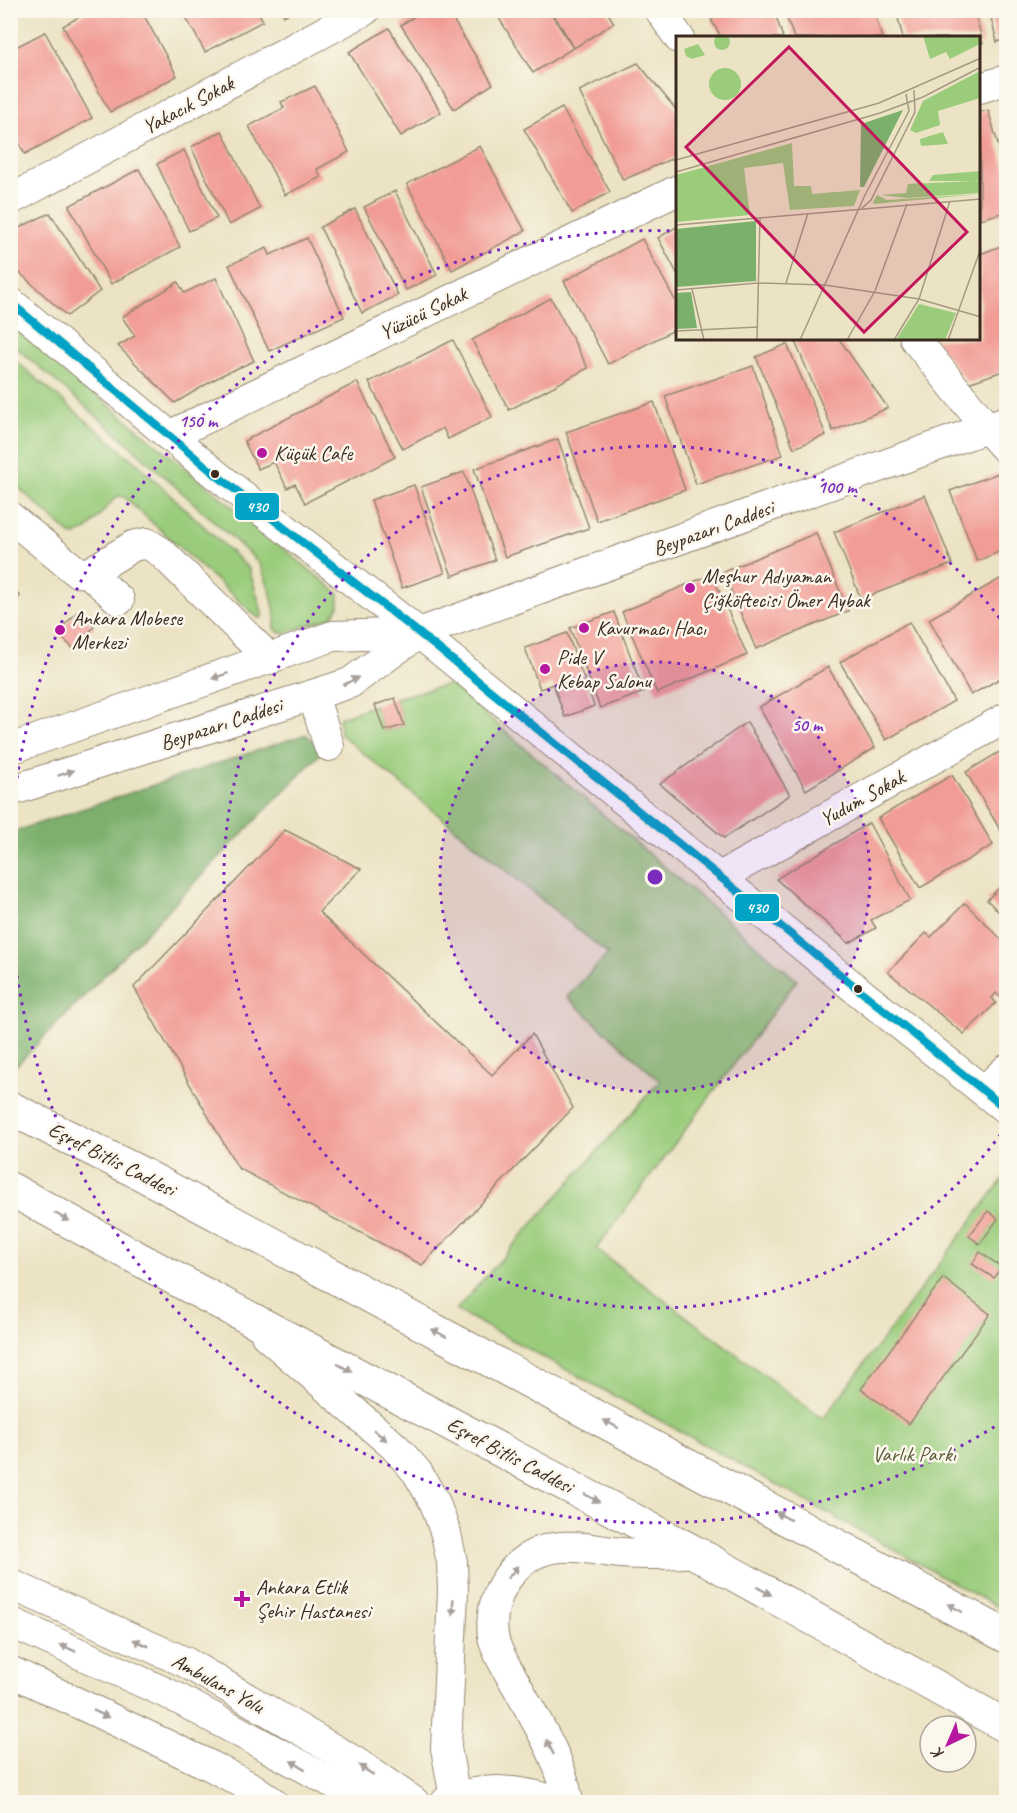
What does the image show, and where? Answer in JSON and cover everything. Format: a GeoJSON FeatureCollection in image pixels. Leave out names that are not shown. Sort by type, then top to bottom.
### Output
{"type":"FeatureCollection","features":[{"type":"Feature","properties":{"kind":"main road","name":"Eşref Bitlis Caddesi"},"geometry":{"type":"LineString","coordinates":[[10,1108],[138,1172],[1006,1636]]}},
{"type":"Feature","properties":{"kind":"main road","name":"Eşref Bitlis Caddesi"},"geometry":{"type":"LineString","coordinates":[[10,1189],[241,1314],[694,1552],[1006,1726]]}},
{"type":"Feature","properties":{"kind":"street","name":"Yakacık Sokak"},"geometry":{"type":"LineString","coordinates":[[10,200],[365,10]]}},
{"type":"Feature","properties":{"kind":"street"},"geometry":{"type":"LineString","coordinates":[[660,10],[678,36]]}},
{"type":"Feature","properties":{"kind":"street"},"geometry":{"type":"LineString","coordinates":[[981,88],[1006,80]]}},
{"type":"Feature","properties":{"kind":"street","name":"Yüzücü Sokak"},"geometry":{"type":"LineString","coordinates":[[169,436],[676,191]]}},
{"type":"Feature","properties":{"kind":"street"},"geometry":{"type":"LineString","coordinates":[[10,302],[169,436],[419,633],[718,878],[995,1100],[1006,1070]]}},
{"type":"Feature","properties":{"kind":"street"},"geometry":{"type":"LineString","coordinates":[[916,340],[1000,433]]}},
{"type":"Feature","properties":{"kind":"street","name":"Beypazarı Caddesi"},"geometry":{"type":"LineString","coordinates":[[10,791],[350,683],[419,633],[1000,433]]}},
{"type":"Feature","properties":{"kind":"street"},"geometry":{"type":"LineString","coordinates":[[10,517],[77,572],[89,573],[133,546],[147,543],[162,552],[270,659]]}},
{"type":"Feature","properties":{"kind":"street"},"geometry":{"type":"LineString","coordinates":[[89,573],[119,600]]}},
{"type":"Feature","properties":{"kind":"street","name":"Beypazarı Caddesi"},"geometry":{"type":"LineString","coordinates":[[10,749],[333,636],[419,633]]}},
{"type":"Feature","properties":{"kind":"street"},"geometry":{"type":"LineString","coordinates":[[313,695],[329,746]]}},
{"type":"Feature","properties":{"kind":"street","name":"Yudum Sokak"},"geometry":{"type":"LineString","coordinates":[[718,878],[1006,718]]}},
{"type":"Feature","properties":{"kind":"street"},"geometry":{"type":"LineString","coordinates":[[241,1314],[394,1447],[417,1472],[435,1503],[446,1534],[452,1562],[453,1592],[446,1748],[451,1800],[494,1790],[532,1793],[558,1803]]}},
{"type":"Feature","properties":{"kind":"street"},"geometry":{"type":"LineString","coordinates":[[567,1803],[564,1778],[552,1749],[501,1658],[494,1641],[492,1624],[494,1607],[502,1586],[515,1568],[531,1556],[551,1548],[572,1546],[598,1551],[644,1554],[694,1552]]}},
{"type":"Feature","properties":{"kind":"street","name":"Ambulans Yolu"},"geometry":{"type":"LineString","coordinates":[[10,1584],[184,1662],[355,1762],[414,1803]]}},
{"type":"Feature","properties":{"kind":"street"},"geometry":{"type":"LineString","coordinates":[[10,1622],[175,1697],[368,1803]]}},
{"type":"Feature","properties":{"kind":"street"},"geometry":{"type":"LineString","coordinates":[[10,1671],[211,1766],[254,1789],[272,1803]]}},
{"type":"Feature","properties":{"kind":"green space"},"geometry":{"type":"Polygon","coordinates":[[[10,324],[339,594],[339,606],[332,617],[279,633],[275,628],[275,612],[270,590],[260,565],[121,437],[11,343],[10,324]]]}},
{"type":"Feature","properties":{"kind":"green space"},"geometry":{"type":"Polygon","coordinates":[[[11,357],[141,467],[249,569],[263,615],[261,618],[258,618],[124,497],[119,496],[114,499],[87,530],[75,535],[70,534],[11,481],[11,357]]]}},
{"type":"Feature","properties":{"kind":"green space","name":"Varlık Parkı"},"geometry":{"type":"Polygon","coordinates":[[[450,684],[797,980],[596,1249],[823,1419],[1006,1175],[1006,1612],[456,1310],[660,1081],[567,997],[608,954],[340,734],[339,718],[375,705],[384,731],[404,725],[395,698],[450,684]]]}},
{"type":"Feature","properties":{"kind":"green space"},"geometry":{"type":"Polygon","coordinates":[[[306,734],[323,751],[13,1069],[10,1068],[10,833],[306,734]]]}},
{"type":"Feature","properties":{"kind":"building"},"geometry":{"type":"Polygon","coordinates":[[[91,10],[141,10],[177,76],[110,112],[63,26],[91,10]]]}},
{"type":"Feature","properties":{"kind":"building"},"geometry":{"type":"Polygon","coordinates":[[[182,10],[257,10],[263,21],[205,52],[182,10]]]}},
{"type":"Feature","properties":{"kind":"building"},"geometry":{"type":"Polygon","coordinates":[[[281,10],[294,10],[284,16],[281,10]]]}},
{"type":"Feature","properties":{"kind":"building"},"geometry":{"type":"Polygon","coordinates":[[[424,10],[447,10],[493,84],[454,109],[401,25],[424,10]]]}},
{"type":"Feature","properties":{"kind":"building"},"geometry":{"type":"Polygon","coordinates":[[[494,10],[549,10],[573,48],[533,73],[494,10]]]}},
{"type":"Feature","properties":{"kind":"building"},"geometry":{"type":"Polygon","coordinates":[[[551,10],[606,10],[614,23],[574,48],[551,10]]]}},
{"type":"Feature","properties":{"kind":"building"},"geometry":{"type":"Polygon","coordinates":[[[732,10],[774,10],[782,36],[721,36],[711,20],[732,10]]]}},
{"type":"Feature","properties":{"kind":"building"},"geometry":{"type":"Polygon","coordinates":[[[801,10],[874,10],[881,36],[793,36],[786,15],[801,10]]]}},
{"type":"Feature","properties":{"kind":"building"},"geometry":{"type":"Polygon","coordinates":[[[896,10],[974,10],[983,43],[981,44],[981,36],[902,36],[896,10]]]}},
{"type":"Feature","properties":{"kind":"building"},"geometry":{"type":"Polygon","coordinates":[[[989,10],[1006,10],[1006,39],[997,42],[989,10]]]}},
{"type":"Feature","properties":{"kind":"building"},"geometry":{"type":"Polygon","coordinates":[[[389,28],[441,112],[401,136],[349,52],[389,28]]]}},
{"type":"Feature","properties":{"kind":"building"},"geometry":{"type":"Polygon","coordinates":[[[45,32],[92,118],[25,154],[10,127],[10,50],[45,32]]]}},
{"type":"Feature","properties":{"kind":"building"},"geometry":{"type":"Polygon","coordinates":[[[638,63],[676,110],[676,157],[623,180],[579,91],[638,63]]]}},
{"type":"Feature","properties":{"kind":"building"},"geometry":{"type":"Polygon","coordinates":[[[315,86],[349,152],[317,169],[321,177],[285,195],[249,126],[284,108],[281,102],[315,86]]]}},
{"type":"Feature","properties":{"kind":"building"},"geometry":{"type":"Polygon","coordinates":[[[1006,106],[1006,124],[1001,108],[1006,106]]]}},
{"type":"Feature","properties":{"kind":"building"},"geometry":{"type":"Polygon","coordinates":[[[562,108],[610,192],[572,213],[524,129],[562,108]]]}},
{"type":"Feature","properties":{"kind":"building"},"geometry":{"type":"Polygon","coordinates":[[[988,110],[1006,171],[1006,212],[981,219],[981,112],[988,110]]]}},
{"type":"Feature","properties":{"kind":"building"},"geometry":{"type":"Polygon","coordinates":[[[222,131],[260,209],[229,225],[191,147],[222,131]]]}},
{"type":"Feature","properties":{"kind":"building"},"geometry":{"type":"Polygon","coordinates":[[[480,146],[525,231],[452,270],[407,184],[480,146]]]}},
{"type":"Feature","properties":{"kind":"building"},"geometry":{"type":"Polygon","coordinates":[[[184,150],[217,218],[189,231],[157,164],[184,150]]]}},
{"type":"Feature","properties":{"kind":"building"},"geometry":{"type":"Polygon","coordinates":[[[139,169],[180,247],[111,284],[69,206],[139,169]]]}},
{"type":"Feature","properties":{"kind":"building"},"geometry":{"type":"Polygon","coordinates":[[[395,191],[437,275],[406,290],[364,207],[395,191]]]}},
{"type":"Feature","properties":{"kind":"building"},"geometry":{"type":"Polygon","coordinates":[[[355,209],[398,295],[362,313],[320,227],[355,209]]]}},
{"type":"Feature","properties":{"kind":"building"},"geometry":{"type":"Polygon","coordinates":[[[50,213],[100,291],[67,316],[10,264],[10,232],[50,213]]]}},
{"type":"Feature","properties":{"kind":"building"},"geometry":{"type":"Polygon","coordinates":[[[676,227],[676,271],[658,238],[676,227]]]}},
{"type":"Feature","properties":{"kind":"building"},"geometry":{"type":"Polygon","coordinates":[[[307,238],[344,317],[269,351],[229,265],[267,248],[270,255],[307,238]]]}},
{"type":"Feature","properties":{"kind":"building"},"geometry":{"type":"Polygon","coordinates":[[[642,239],[676,302],[676,329],[608,364],[564,281],[642,239]]]}},
{"type":"Feature","properties":{"kind":"building"},"geometry":{"type":"Polygon","coordinates":[[[1006,244],[1006,370],[968,383],[935,340],[981,340],[981,254],[1006,244]]]}},
{"type":"Feature","properties":{"kind":"building"},"geometry":{"type":"Polygon","coordinates":[[[216,278],[254,361],[222,375],[175,403],[118,346],[135,336],[122,317],[178,282],[184,293],[216,278]]]}},
{"type":"Feature","properties":{"kind":"building"},"geometry":{"type":"Polygon","coordinates":[[[551,298],[588,368],[509,410],[472,340],[551,298]]]}},
{"type":"Feature","properties":{"kind":"building"},"geometry":{"type":"Polygon","coordinates":[[[453,340],[492,417],[448,439],[443,428],[403,449],[369,382],[453,340]]]}},
{"type":"Feature","properties":{"kind":"building"},"geometry":{"type":"Polygon","coordinates":[[[794,340],[840,340],[888,408],[833,431],[794,340]]]}},
{"type":"Feature","properties":{"kind":"building"},"geometry":{"type":"Polygon","coordinates":[[[787,344],[826,435],[794,448],[756,357],[787,344]]]}},
{"type":"Feature","properties":{"kind":"building"},"geometry":{"type":"Polygon","coordinates":[[[753,366],[783,455],[696,484],[665,396],[753,366]]]}},
{"type":"Feature","properties":{"kind":"building"},"geometry":{"type":"Polygon","coordinates":[[[357,382],[395,457],[305,503],[295,484],[287,488],[274,462],[258,469],[244,441],[357,382]]]}},
{"type":"Feature","properties":{"kind":"building"},"geometry":{"type":"Polygon","coordinates":[[[654,402],[685,490],[597,521],[566,432],[654,402]]]}},
{"type":"Feature","properties":{"kind":"building"},"geometry":{"type":"Polygon","coordinates":[[[558,439],[589,528],[505,557],[474,469],[558,439]]]}},
{"type":"Feature","properties":{"kind":"building"},"geometry":{"type":"Polygon","coordinates":[[[1004,471],[1006,477],[1006,549],[977,561],[950,491],[1004,471]]]}},
{"type":"Feature","properties":{"kind":"building"},"geometry":{"type":"Polygon","coordinates":[[[464,472],[495,560],[452,576],[421,487],[464,472]]]}},
{"type":"Feature","properties":{"kind":"building"},"geometry":{"type":"Polygon","coordinates":[[[414,485],[445,573],[402,588],[371,500],[414,485]]]}},
{"type":"Feature","properties":{"kind":"building"},"geometry":{"type":"Polygon","coordinates":[[[925,495],[952,564],[861,599],[834,532],[925,495]]]}},
{"type":"Feature","properties":{"kind":"building"},"geometry":{"type":"Polygon","coordinates":[[[816,533],[848,611],[756,649],[723,572],[816,533]]]}},
{"type":"Feature","properties":{"kind":"building"},"geometry":{"type":"Polygon","coordinates":[[[712,574],[747,655],[657,693],[622,612],[712,574]]]}},
{"type":"Feature","properties":{"kind":"building"},"geometry":{"type":"Polygon","coordinates":[[[1000,579],[1006,591],[1006,675],[971,695],[929,619],[1000,579]]]}},
{"type":"Feature","properties":{"kind":"building"},"geometry":{"type":"Polygon","coordinates":[[[10,587],[20,596],[10,607],[10,587]]]}},
{"type":"Feature","properties":{"kind":"building"},"geometry":{"type":"Polygon","coordinates":[[[78,611],[94,627],[74,649],[57,633],[78,611]]]}},
{"type":"Feature","properties":{"kind":"building"},"geometry":{"type":"Polygon","coordinates":[[[614,612],[644,692],[600,708],[570,628],[614,612]]]}},
{"type":"Feature","properties":{"kind":"building"},"geometry":{"type":"Polygon","coordinates":[[[909,622],[954,701],[886,740],[840,662],[909,622]]]}},
{"type":"Feature","properties":{"kind":"building"},"geometry":{"type":"Polygon","coordinates":[[[567,633],[594,706],[565,717],[553,684],[540,689],[525,648],[567,633]]]}},
{"type":"Feature","properties":{"kind":"building"},"geometry":{"type":"Polygon","coordinates":[[[828,667],[875,748],[806,790],[759,707],[828,667]]]}},
{"type":"Feature","properties":{"kind":"building"},"geometry":{"type":"Polygon","coordinates":[[[395,698],[404,725],[384,731],[375,705],[395,698]]]}},
{"type":"Feature","properties":{"kind":"building"},"geometry":{"type":"Polygon","coordinates":[[[747,722],[790,795],[724,838],[660,784],[747,722]]]}},
{"type":"Feature","properties":{"kind":"building"},"geometry":{"type":"Polygon","coordinates":[[[1006,748],[1006,837],[1005,838],[966,772],[1006,748]]]}},
{"type":"Feature","properties":{"kind":"building"},"geometry":{"type":"Polygon","coordinates":[[[952,775],[993,845],[920,888],[878,818],[952,775]]]}},
{"type":"Feature","properties":{"kind":"building"},"geometry":{"type":"Polygon","coordinates":[[[869,823],[910,900],[871,920],[876,928],[849,943],[776,879],[869,823]]]}},
{"type":"Feature","properties":{"kind":"building"},"geometry":{"type":"Polygon","coordinates":[[[285,830],[361,869],[319,912],[492,1075],[532,1034],[573,1108],[422,1265],[238,1168],[134,987],[285,830]]]}},
{"type":"Feature","properties":{"kind":"building"},"geometry":{"type":"Polygon","coordinates":[[[1006,881],[1006,919],[987,900],[1006,881]]]}},
{"type":"Feature","properties":{"kind":"building"},"geometry":{"type":"Polygon","coordinates":[[[965,903],[1006,944],[1006,992],[1001,998],[996,993],[992,998],[996,1003],[964,1034],[888,972],[926,933],[931,937],[965,903]]]}},
{"type":"Feature","properties":{"kind":"building"},"geometry":{"type":"Polygon","coordinates":[[[988,1211],[998,1219],[980,1244],[969,1236],[988,1211]]]}},
{"type":"Feature","properties":{"kind":"building"},"geometry":{"type":"Polygon","coordinates":[[[980,1252],[1001,1267],[994,1278],[972,1264],[980,1252]]]}},
{"type":"Feature","properties":{"kind":"building"},"geometry":{"type":"Polygon","coordinates":[[[943,1278],[990,1314],[909,1424],[861,1389],[943,1278]]]}},
{"type":"Feature","properties":{"kind":"transit line","name":"430"},"geometry":{"type":"LineString","coordinates":[[10,302],[215,474],[419,633],[1006,1109]]}},
{"type":"Feature","properties":{"kind":"place","name":"Küçük Cafe"},"geometry":{"type":"Point","coordinates":[262,453]}},
{"type":"Feature","properties":{"kind":"place","name":"Meşhur Adıyaman Çiğköftecisi Ömer Aybak"},"geometry":{"type":"Point","coordinates":[690,588]}},
{"type":"Feature","properties":{"kind":"place","name":"Kavurmacı Hacı"},"geometry":{"type":"Point","coordinates":[584,628]}},
{"type":"Feature","properties":{"kind":"place","name":"Ankara Mobese Merkezi"},"geometry":{"type":"Point","coordinates":[60,630]}},
{"type":"Feature","properties":{"kind":"place","name":"Pide V Kebap Salonu"},"geometry":{"type":"Point","coordinates":[545,669]}},
{"type":"Feature","properties":{"kind":"place","name":"Ankara Etlik Şehir Hastanesi"},"geometry":{"type":"Point","coordinates":[242,1599]}}]}
